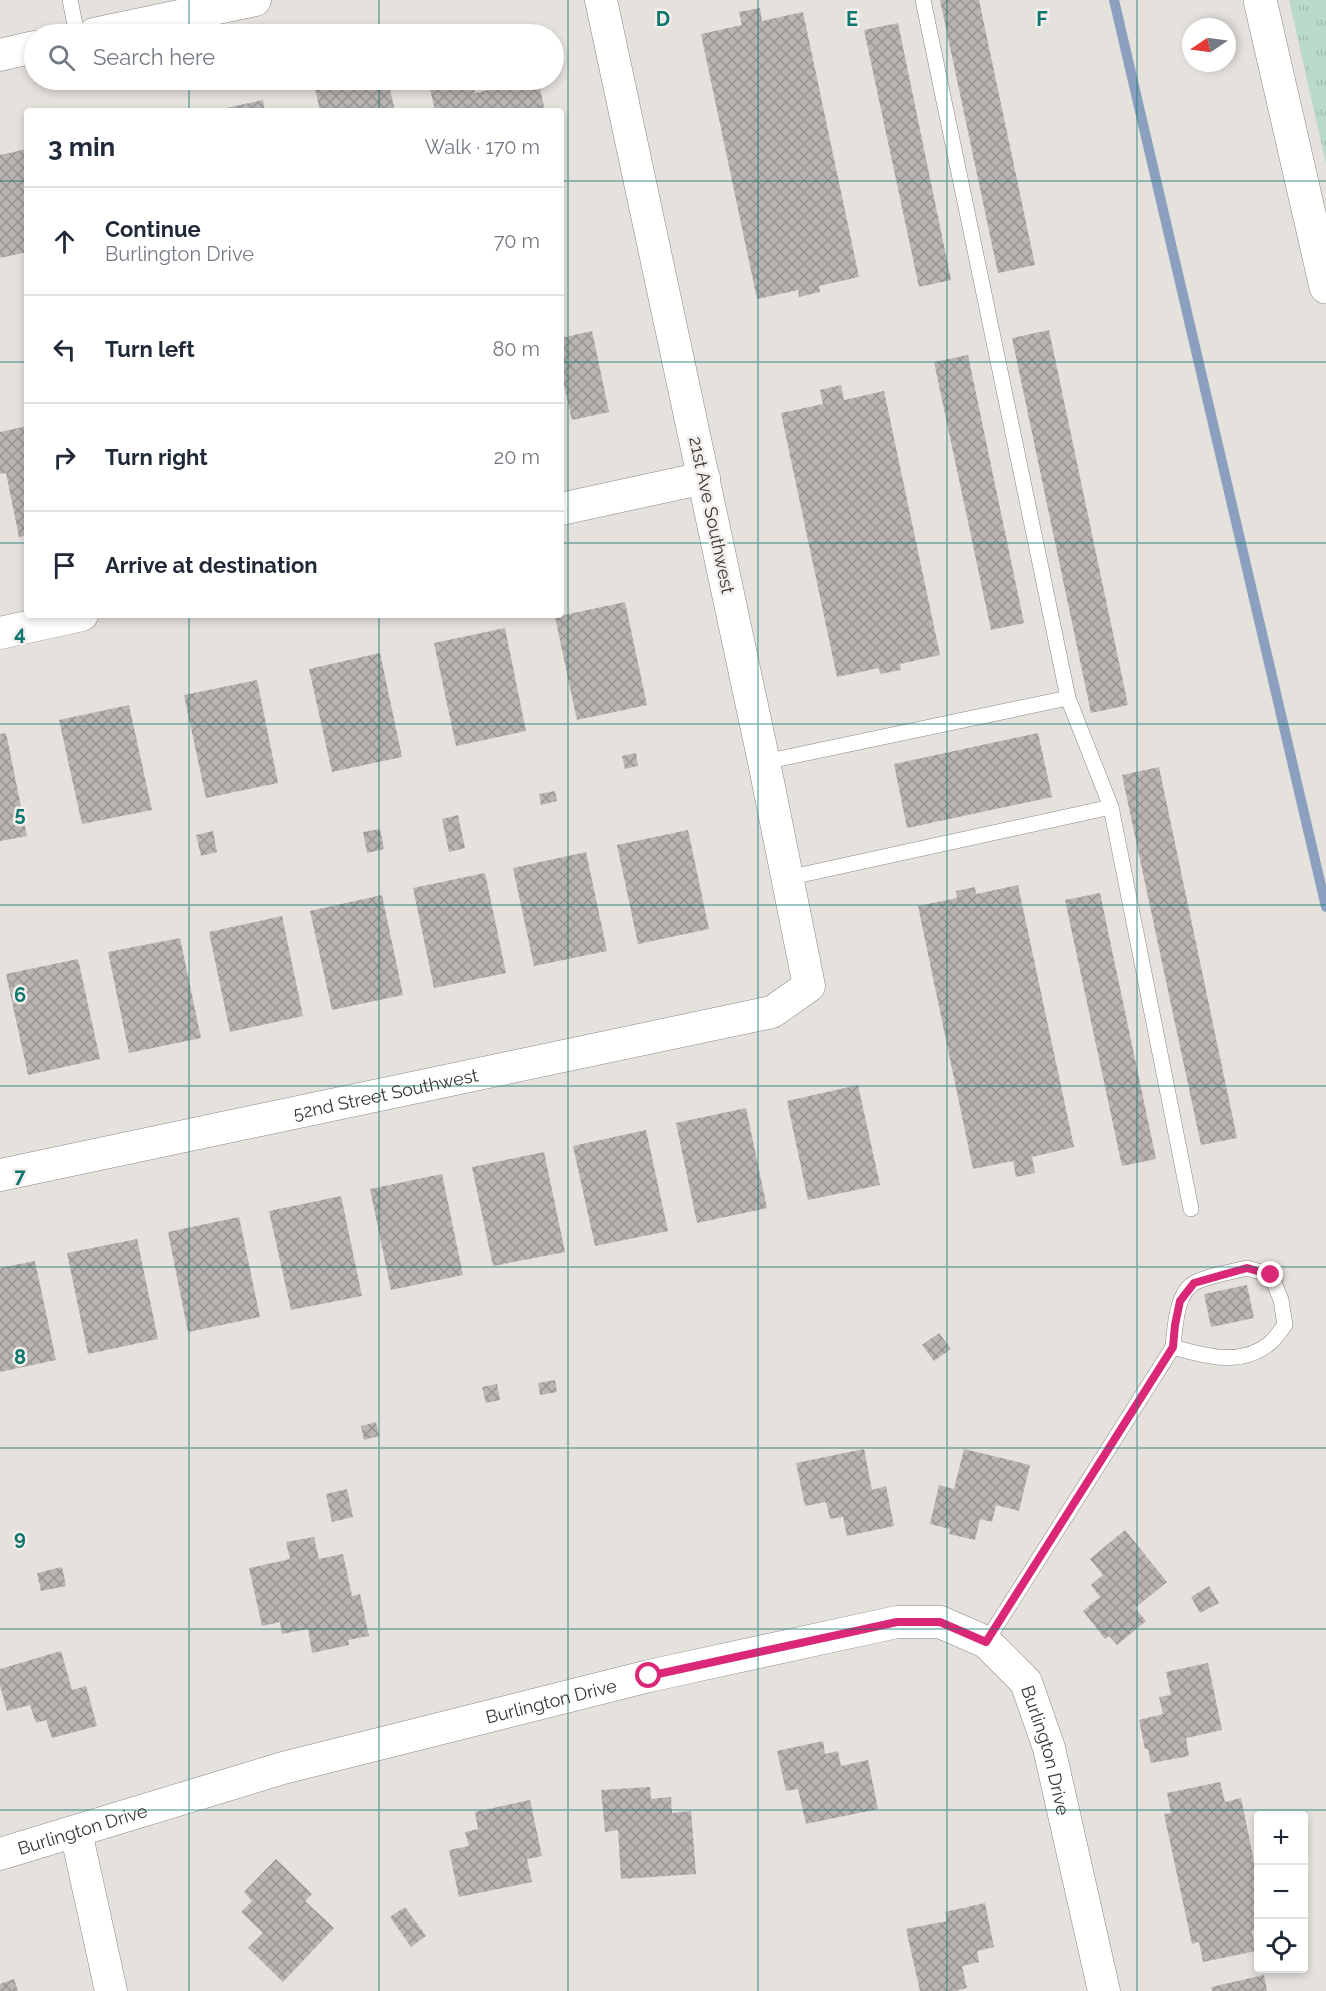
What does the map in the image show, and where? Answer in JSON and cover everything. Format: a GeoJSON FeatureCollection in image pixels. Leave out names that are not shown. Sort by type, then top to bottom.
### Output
{"type":"FeatureCollection","features":[{"type":"Feature","properties":{"kind":"highway"},"geometry":{"type":"LineString","coordinates":[[1260,0],[1326,287]]}},
{"type":"Feature","properties":{"kind":"street"},"geometry":{"type":"LineString","coordinates":[[141,24],[255,0]]}},
{"type":"Feature","properties":{"kind":"street","name":"21st Ave Southwest"},"geometry":{"type":"LineString","coordinates":[[602,0],[764,762],[809,986],[772,1012]]}},
{"type":"Feature","properties":{"kind":"street"},"geometry":{"type":"LineString","coordinates":[[0,55],[24,49]]}},
{"type":"Feature","properties":{"kind":"street"},"geometry":{"type":"LineString","coordinates":[[564,508],[704,478]]}},
{"type":"Feature","properties":{"kind":"street"},"geometry":{"type":"LineString","coordinates":[[0,633],[68,618]]}},
{"type":"Feature","properties":{"kind":"street","name":"52nd Street Southwest"},"geometry":{"type":"LineString","coordinates":[[0,1175],[772,1012]]}},
{"type":"Feature","properties":{"kind":"street","name":"Burlington Drive"},"geometry":{"type":"LineString","coordinates":[[0,1854],[283,1768],[649,1676],[897,1622],[940,1622],[986,1642],[1026,1682],[1049,1748],[1104,1991]]}},
{"type":"Feature","properties":{"kind":"street"},"geometry":{"type":"LineString","coordinates":[[76,1832],[111,1991]]}},
{"type":"Feature","properties":{"kind":"lane"},"geometry":{"type":"LineString","coordinates":[[70,0],[75,24]]}},
{"type":"Feature","properties":{"kind":"lane"},"geometry":{"type":"LineString","coordinates":[[923,0],[1068,698],[1111,807],[1191,1209]]}},
{"type":"Feature","properties":{"kind":"lane"},"geometry":{"type":"LineString","coordinates":[[764,762],[1068,698]]}},
{"type":"Feature","properties":{"kind":"lane"},"geometry":{"type":"LineString","coordinates":[[787,878],[1111,807]]}},
{"type":"Feature","properties":{"kind":"lane"},"geometry":{"type":"LineString","coordinates":[[986,1642],[1173,1347],[1180,1301],[1194,1283],[1247,1268],[1271,1275],[1281,1300],[1285,1325],[1269,1344],[1243,1357],[1212,1358],[1173,1347]]}},
{"type":"Feature","properties":{"kind":"green space"},"geometry":{"type":"Polygon","coordinates":[[[1289,0],[1326,0],[1326,164],[1289,0]]]}},
{"type":"Feature","properties":{"kind":"building"},"geometry":{"type":"Polygon","coordinates":[[[940,0],[979,0],[1035,265],[998,273],[940,0]]]}},
{"type":"Feature","properties":{"kind":"building"},"geometry":{"type":"Polygon","coordinates":[[[760,8],[762,21],[803,12],[859,277],[819,286],[820,292],[799,297],[798,290],[757,299],[701,34],[742,25],[739,12],[760,8]]]}},
{"type":"Feature","properties":{"kind":"building"},"geometry":{"type":"Polygon","coordinates":[[[898,23],[951,280],[919,287],[864,30],[898,23]]]}},
{"type":"Feature","properties":{"kind":"building"},"geometry":{"type":"Polygon","coordinates":[[[315,90],[390,90],[394,108],[319,108],[315,90]]]}},
{"type":"Feature","properties":{"kind":"building"},"geometry":{"type":"Polygon","coordinates":[[[430,90],[474,90],[475,93],[489,90],[540,90],[544,108],[434,108],[430,90]]]}},
{"type":"Feature","properties":{"kind":"building"},"geometry":{"type":"Polygon","coordinates":[[[263,100],[264,108],[226,108],[263,100]]]}},
{"type":"Feature","properties":{"kind":"building"},"geometry":{"type":"Polygon","coordinates":[[[24,150],[24,253],[0,258],[0,155],[24,150]]]}},
{"type":"Feature","properties":{"kind":"building"},"geometry":{"type":"Polygon","coordinates":[[[1049,330],[1128,705],[1091,713],[1012,338],[1049,330]]]}},
{"type":"Feature","properties":{"kind":"building"},"geometry":{"type":"Polygon","coordinates":[[[592,331],[609,412],[572,420],[564,385],[564,337],[592,331]]]}},
{"type":"Feature","properties":{"kind":"building"},"geometry":{"type":"Polygon","coordinates":[[[968,355],[1024,623],[991,630],[934,362],[968,355]]]}},
{"type":"Feature","properties":{"kind":"building"},"geometry":{"type":"Polygon","coordinates":[[[841,385],[844,400],[884,391],[940,655],[900,664],[901,670],[880,674],[879,668],[837,677],[781,413],[823,404],[820,390],[841,385]]]}},
{"type":"Feature","properties":{"kind":"building"},"geometry":{"type":"Polygon","coordinates":[[[24,427],[24,536],[19,537],[6,473],[0,474],[0,432],[24,427]]]}},
{"type":"Feature","properties":{"kind":"building"},"geometry":{"type":"Polygon","coordinates":[[[625,602],[647,705],[577,720],[555,618],[564,618],[564,615],[625,602]]]}},
{"type":"Feature","properties":{"kind":"building"},"geometry":{"type":"Polygon","coordinates":[[[505,628],[526,731],[456,746],[434,643],[505,628]]]}},
{"type":"Feature","properties":{"kind":"building"},"geometry":{"type":"Polygon","coordinates":[[[380,653],[402,757],[332,772],[309,669],[380,653]]]}},
{"type":"Feature","properties":{"kind":"building"},"geometry":{"type":"Polygon","coordinates":[[[257,680],[278,783],[206,798],[184,695],[257,680]]]}},
{"type":"Feature","properties":{"kind":"building"},"geometry":{"type":"Polygon","coordinates":[[[129,705],[152,810],[82,824],[59,720],[129,705]]]}},
{"type":"Feature","properties":{"kind":"building"},"geometry":{"type":"Polygon","coordinates":[[[6,733],[27,836],[0,841],[0,734],[6,733]]]}},
{"type":"Feature","properties":{"kind":"building"},"geometry":{"type":"Polygon","coordinates":[[[1038,733],[1052,797],[907,828],[894,764],[1038,733]]]}},
{"type":"Feature","properties":{"kind":"building"},"geometry":{"type":"Polygon","coordinates":[[[636,753],[638,766],[625,769],[622,756],[636,753]]]}},
{"type":"Feature","properties":{"kind":"building"},"geometry":{"type":"Polygon","coordinates":[[[1159,767],[1237,1138],[1201,1145],[1122,775],[1159,767]]]}},
{"type":"Feature","properties":{"kind":"building"},"geometry":{"type":"Polygon","coordinates":[[[555,791],[557,801],[541,805],[539,794],[555,791]]]}},
{"type":"Feature","properties":{"kind":"building"},"geometry":{"type":"Polygon","coordinates":[[[458,815],[465,848],[449,852],[442,819],[458,815]]]}},
{"type":"Feature","properties":{"kind":"building"},"geometry":{"type":"Polygon","coordinates":[[[380,829],[384,849],[367,853],[363,832],[380,829]]]}},
{"type":"Feature","properties":{"kind":"building"},"geometry":{"type":"Polygon","coordinates":[[[688,830],[709,929],[638,944],[617,845],[688,830]]]}},
{"type":"Feature","properties":{"kind":"building"},"geometry":{"type":"Polygon","coordinates":[[[213,831],[217,852],[201,856],[196,835],[213,831]]]}},
{"type":"Feature","properties":{"kind":"building"},"geometry":{"type":"Polygon","coordinates":[[[586,852],[607,951],[534,966],[513,868],[586,852]]]}},
{"type":"Feature","properties":{"kind":"building"},"geometry":{"type":"Polygon","coordinates":[[[485,873],[506,973],[434,988],[413,888],[485,873]]]}},
{"type":"Feature","properties":{"kind":"building"},"geometry":{"type":"Polygon","coordinates":[[[1018,885],[1074,1147],[1032,1157],[1035,1173],[1016,1177],[1013,1161],[973,1169],[918,906],[957,898],[956,891],[975,887],[976,894],[1018,885]]]}},
{"type":"Feature","properties":{"kind":"building"},"geometry":{"type":"Polygon","coordinates":[[[1100,893],[1156,1159],[1122,1166],[1065,900],[1100,893]]]}},
{"type":"Feature","properties":{"kind":"building"},"geometry":{"type":"Polygon","coordinates":[[[382,895],[403,995],[332,1010],[310,911],[382,895]]]}},
{"type":"Feature","properties":{"kind":"building"},"geometry":{"type":"Polygon","coordinates":[[[282,916],[303,1016],[230,1032],[209,932],[282,916]]]}},
{"type":"Feature","properties":{"kind":"building"},"geometry":{"type":"Polygon","coordinates":[[[180,938],[201,1038],[129,1053],[108,952],[180,938]]]}},
{"type":"Feature","properties":{"kind":"building"},"geometry":{"type":"Polygon","coordinates":[[[78,959],[100,1059],[28,1075],[6,974],[78,959]]]}},
{"type":"Feature","properties":{"kind":"building"},"geometry":{"type":"Polygon","coordinates":[[[858,1085],[880,1185],[808,1200],[787,1101],[858,1085]]]}},
{"type":"Feature","properties":{"kind":"building"},"geometry":{"type":"Polygon","coordinates":[[[746,1108],[767,1208],[697,1223],[676,1123],[746,1108]]]}},
{"type":"Feature","properties":{"kind":"building"},"geometry":{"type":"Polygon","coordinates":[[[646,1130],[668,1231],[595,1246],[573,1146],[646,1130]]]}},
{"type":"Feature","properties":{"kind":"building"},"geometry":{"type":"Polygon","coordinates":[[[544,1152],[565,1252],[493,1266],[472,1167],[544,1152]]]}},
{"type":"Feature","properties":{"kind":"building"},"geometry":{"type":"Polygon","coordinates":[[[442,1174],[463,1275],[391,1290],[370,1189],[442,1174]]]}},
{"type":"Feature","properties":{"kind":"building"},"geometry":{"type":"Polygon","coordinates":[[[341,1196],[362,1296],[291,1310],[269,1211],[341,1196]]]}},
{"type":"Feature","properties":{"kind":"building"},"geometry":{"type":"Polygon","coordinates":[[[239,1217],[260,1317],[188,1332],[168,1232],[239,1217]]]}},
{"type":"Feature","properties":{"kind":"building"},"geometry":{"type":"Polygon","coordinates":[[[137,1239],[158,1339],[88,1354],[67,1253],[137,1239]]]}},
{"type":"Feature","properties":{"kind":"building"},"geometry":{"type":"Polygon","coordinates":[[[35,1261],[56,1360],[0,1372],[0,1268],[35,1261]]]}},
{"type":"Feature","properties":{"kind":"building"},"geometry":{"type":"Polygon","coordinates":[[[1247,1285],[1254,1318],[1211,1327],[1204,1294],[1247,1285]]]}},
{"type":"Feature","properties":{"kind":"building"},"geometry":{"type":"Polygon","coordinates":[[[939,1333],[951,1349],[934,1361],[922,1345],[939,1333]]]}},
{"type":"Feature","properties":{"kind":"building"},"geometry":{"type":"Polygon","coordinates":[[[555,1380],[557,1392],[540,1395],[538,1383],[555,1380]]]}},
{"type":"Feature","properties":{"kind":"building"},"geometry":{"type":"Polygon","coordinates":[[[497,1384],[500,1400],[486,1403],[482,1387],[497,1384]]]}},
{"type":"Feature","properties":{"kind":"building"},"geometry":{"type":"Polygon","coordinates":[[[376,1422],[379,1436],[364,1440],[361,1426],[376,1422]]]}},
{"type":"Feature","properties":{"kind":"building"},"geometry":{"type":"Polygon","coordinates":[[[864,1449],[872,1490],[886,1486],[894,1526],[847,1536],[843,1517],[830,1519],[826,1502],[805,1506],[796,1463],[864,1449]]]}},
{"type":"Feature","properties":{"kind":"building"},"geometry":{"type":"Polygon","coordinates":[[[964,1449],[1030,1465],[1019,1511],[996,1505],[992,1522],[980,1519],[975,1540],[949,1534],[950,1529],[930,1524],[939,1485],[954,1489],[964,1449]]]}},
{"type":"Feature","properties":{"kind":"building"},"geometry":{"type":"Polygon","coordinates":[[[347,1489],[353,1517],[332,1522],[326,1494],[347,1489]]]}},
{"type":"Feature","properties":{"kind":"building"},"geometry":{"type":"Polygon","coordinates":[[[1125,1530],[1167,1582],[1135,1608],[1146,1621],[1117,1645],[1109,1636],[1105,1639],[1083,1611],[1100,1597],[1091,1585],[1103,1575],[1090,1559],[1125,1530]]]}},
{"type":"Feature","properties":{"kind":"building"},"geometry":{"type":"Polygon","coordinates":[[[314,1537],[319,1559],[343,1554],[352,1596],[360,1594],[369,1636],[348,1640],[349,1645],[312,1653],[308,1629],[282,1634],[280,1622],[262,1626],[249,1568],[290,1559],[286,1542],[314,1537]]]}},
{"type":"Feature","properties":{"kind":"building"},"geometry":{"type":"Polygon","coordinates":[[[62,1567],[66,1586],[41,1591],[37,1573],[62,1567]]]}},
{"type":"Feature","properties":{"kind":"building"},"geometry":{"type":"Polygon","coordinates":[[[1209,1586],[1219,1603],[1200,1613],[1191,1597],[1209,1586]]]}},
{"type":"Feature","properties":{"kind":"building"},"geometry":{"type":"Polygon","coordinates":[[[61,1651],[72,1690],[86,1686],[97,1726],[52,1738],[46,1720],[36,1723],[30,1705],[7,1711],[0,1685],[0,1669],[61,1651]]]}},
{"type":"Feature","properties":{"kind":"building"},"geometry":{"type":"Polygon","coordinates":[[[1208,1663],[1222,1730],[1186,1738],[1189,1756],[1151,1763],[1148,1749],[1145,1749],[1139,1720],[1163,1714],[1159,1697],[1171,1695],[1166,1672],[1208,1663]]]}},
{"type":"Feature","properties":{"kind":"building"},"geometry":{"type":"Polygon","coordinates":[[[823,1741],[825,1754],[838,1751],[841,1766],[868,1760],[878,1809],[806,1824],[798,1789],[786,1791],[777,1751],[823,1741]]]}},
{"type":"Feature","properties":{"kind":"building"},"geometry":{"type":"Polygon","coordinates":[[[1220,1782],[1225,1802],[1241,1798],[1254,1861],[1254,1931],[1252,1931],[1254,1951],[1203,1962],[1199,1942],[1192,1944],[1164,1814],[1171,1813],[1167,1793],[1220,1782]]]}},
{"type":"Feature","properties":{"kind":"building"},"geometry":{"type":"Polygon","coordinates":[[[650,1787],[651,1799],[671,1797],[672,1813],[691,1811],[696,1874],[621,1879],[618,1830],[605,1832],[601,1790],[650,1787]]]}},
{"type":"Feature","properties":{"kind":"building"},"geometry":{"type":"Polygon","coordinates":[[[530,1800],[542,1856],[527,1859],[532,1882],[459,1897],[449,1850],[469,1846],[465,1832],[478,1829],[475,1812],[530,1800]]]}},
{"type":"Feature","properties":{"kind":"building"},"geometry":{"type":"Polygon","coordinates":[[[276,1859],[312,1894],[305,1901],[334,1928],[283,1982],[248,1948],[263,1933],[241,1912],[252,1901],[244,1892],[276,1859]]]}},
{"type":"Feature","properties":{"kind":"building"},"geometry":{"type":"Polygon","coordinates":[[[985,1903],[994,1947],[977,1951],[979,1962],[962,1966],[967,1988],[955,1991],[920,1991],[906,1929],[947,1921],[945,1912],[985,1903]]]}},
{"type":"Feature","properties":{"kind":"building"},"geometry":{"type":"Polygon","coordinates":[[[405,1907],[426,1936],[411,1947],[390,1917],[405,1907]]]}},
{"type":"Feature","properties":{"kind":"building"},"geometry":{"type":"Polygon","coordinates":[[[1264,1975],[1267,1991],[1212,1991],[1211,1987],[1264,1975]]]}},
{"type":"Feature","properties":{"kind":"building"},"geometry":{"type":"Polygon","coordinates":[[[14,1979],[18,1991],[0,1991],[0,1984],[14,1979]]]}},
{"type":"Feature","properties":{"kind":"waterway"},"geometry":{"type":"LineString","coordinates":[[1114,0],[1326,907]]}},
{"type":"Feature","properties":{"kind":"route"},"geometry":{"type":"LineString","coordinates":[[649,1676],[897,1622],[940,1622],[986,1642],[1173,1347],[1180,1301],[1194,1283],[1247,1268],[1271,1275]]}}]}
